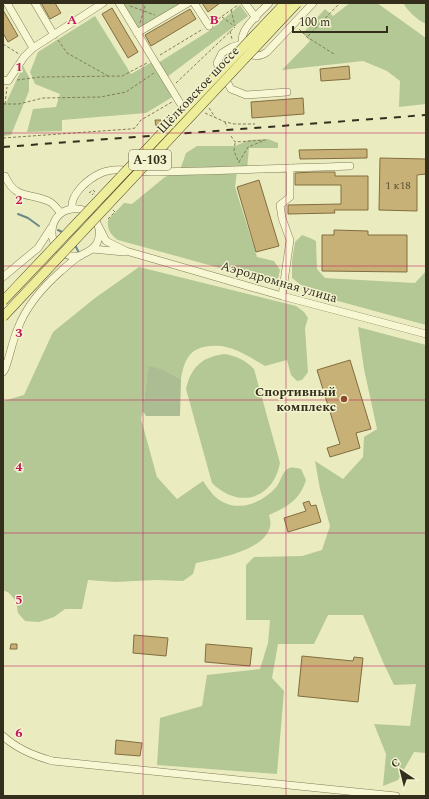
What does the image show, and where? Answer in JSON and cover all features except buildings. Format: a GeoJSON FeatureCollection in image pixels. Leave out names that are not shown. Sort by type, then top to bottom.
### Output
{"type":"FeatureCollection","features":[{"type":"Feature","properties":{"kind":"main road","name":"Щёлковское шоссе"},"geometry":{"type":"LineString","coordinates":[[3,301],[285,3]]}},
{"type":"Feature","properties":{"kind":"main road","name":"Щёлковское шоссе"},"geometry":{"type":"LineString","coordinates":[[3,317],[297,3]]}},
{"type":"Feature","properties":{"kind":"street"},"geometry":{"type":"LineString","coordinates":[[7,3],[33,48]]}},
{"type":"Feature","properties":{"kind":"street"},"geometry":{"type":"LineString","coordinates":[[35,3],[54,35]]}},
{"type":"Feature","properties":{"kind":"street"},"geometry":{"type":"LineString","coordinates":[[6,80],[33,48],[103,3]]}},
{"type":"Feature","properties":{"kind":"street"},"geometry":{"type":"LineString","coordinates":[[137,33],[188,3]]}},
{"type":"Feature","properties":{"kind":"street"},"geometry":{"type":"LineString","coordinates":[[194,3],[209,26]]}},
{"type":"Feature","properties":{"kind":"street"},"geometry":{"type":"LineString","coordinates":[[242,3],[256,18]]}},
{"type":"Feature","properties":{"kind":"street"},"geometry":{"type":"LineString","coordinates":[[270,3],[246,28],[243,34],[243,44],[247,51],[253,55],[264,55],[313,3]]}},
{"type":"Feature","properties":{"kind":"street"},"geometry":{"type":"LineString","coordinates":[[121,6],[178,100]]}},
{"type":"Feature","properties":{"kind":"street"},"geometry":{"type":"LineString","coordinates":[[243,44],[232,47],[222,53],[219,57],[218,65],[231,89],[246,96],[287,92]]}},
{"type":"Feature","properties":{"kind":"street"},"geometry":{"type":"LineString","coordinates":[[72,209],[72,199],[87,182],[100,173],[114,170],[156,172],[350,166]]}},
{"type":"Feature","properties":{"kind":"street"},"geometry":{"type":"LineString","coordinates":[[282,296],[290,240],[282,218],[280,205],[290,197],[290,168]]}},
{"type":"Feature","properties":{"kind":"street"},"geometry":{"type":"LineString","coordinates":[[3,176],[5,176],[12,188],[20,193],[50,202],[60,213]]}},
{"type":"Feature","properties":{"kind":"street"},"geometry":{"type":"LineString","coordinates":[[3,277],[38,248],[60,213],[72,209],[81,209],[89,213],[95,219],[106,241],[126,252]]}},
{"type":"Feature","properties":{"kind":"street"},"geometry":{"type":"LineString","coordinates":[[52,227],[52,236],[55,245],[62,252],[70,256],[80,256]]}},
{"type":"Feature","properties":{"kind":"street"},"geometry":{"type":"LineString","coordinates":[[3,372],[23,317],[56,275],[80,256],[88,253],[92,249],[97,243],[99,227]]}},
{"type":"Feature","properties":{"kind":"street"},"geometry":{"type":"LineString","coordinates":[[38,248],[47,245],[55,245]]}},
{"type":"Feature","properties":{"kind":"street"},"geometry":{"type":"LineString","coordinates":[[92,249],[126,252]]}},
{"type":"Feature","properties":{"kind":"street"},"geometry":{"type":"LineString","coordinates":[[56,275],[62,260],[62,252]]}},
{"type":"Feature","properties":{"kind":"street","name":"Аэродромная улица"},"geometry":{"type":"LineString","coordinates":[[126,252],[282,296],[426,334]]}},
{"type":"Feature","properties":{"kind":"street"},"geometry":{"type":"LineString","coordinates":[[3,736],[17,747],[52,761],[396,796]]}},
{"type":"Feature","properties":{"kind":"path"},"geometry":{"type":"LineString","coordinates":[[137,33],[146,3]]}},
{"type":"Feature","properties":{"kind":"path"},"geometry":{"type":"LineString","coordinates":[[160,70],[126,92],[100,96],[43,98],[19,104],[4,104],[6,80],[40,77],[122,76],[153,60],[209,26],[242,3]]}},
{"type":"Feature","properties":{"kind":"path"},"geometry":{"type":"LineString","coordinates":[[307,36],[340,3]]}},
{"type":"Feature","properties":{"kind":"path"},"geometry":{"type":"LineString","coordinates":[[121,6],[127,6],[164,17]]}},
{"type":"Feature","properties":{"kind":"path"},"geometry":{"type":"LineString","coordinates":[[231,10],[235,27]]}},
{"type":"Feature","properties":{"kind":"path"},"geometry":{"type":"LineString","coordinates":[[222,17],[235,27]]}},
{"type":"Feature","properties":{"kind":"path"},"geometry":{"type":"LineString","coordinates":[[296,26],[307,36],[334,54]]}},
{"type":"Feature","properties":{"kind":"path"},"geometry":{"type":"LineString","coordinates":[[171,88],[235,27]]}},
{"type":"Feature","properties":{"kind":"path"},"geometry":{"type":"LineString","coordinates":[[230,31],[232,40]]}},
{"type":"Feature","properties":{"kind":"path"},"geometry":{"type":"LineString","coordinates":[[54,35],[67,53],[110,77]]}},
{"type":"Feature","properties":{"kind":"path"},"geometry":{"type":"LineString","coordinates":[[3,44],[24,57]]}},
{"type":"Feature","properties":{"kind":"path"},"geometry":{"type":"LineString","coordinates":[[3,138],[135,128],[141,120],[178,100]]}},
{"type":"Feature","properties":{"kind":"path"},"geometry":{"type":"LineString","coordinates":[[171,103],[178,100]]}},
{"type":"Feature","properties":{"kind":"path"},"geometry":{"type":"LineString","coordinates":[[202,112],[224,122],[235,124],[254,124]]}},
{"type":"Feature","properties":{"kind":"path"},"geometry":{"type":"LineString","coordinates":[[224,122],[227,126]]}},
{"type":"Feature","properties":{"kind":"path"},"geometry":{"type":"LineString","coordinates":[[231,136],[235,142],[234,151],[238,162],[248,147],[266,140],[235,142]]}},
{"type":"Feature","properties":{"kind":"path"},"geometry":{"type":"LineString","coordinates":[[89,193],[93,190],[95,192],[92,195]]}},
{"type":"Feature","properties":{"kind":"path"},"geometry":{"type":"LineString","coordinates":[[108,220],[115,212],[113,210]]}},
{"type":"Feature","properties":{"kind":"green space"},"geometry":{"type":"Polygon","coordinates":[[[122,3],[183,3],[138,29],[122,3]]]}},
{"type":"Feature","properties":{"kind":"green space"},"geometry":{"type":"Polygon","coordinates":[[[350,3],[377,3],[426,38],[426,104],[399,107],[400,81],[387,71],[363,61],[282,70],[310,41],[303,33],[325,9],[333,16],[350,3]]]}},
{"type":"Feature","properties":{"kind":"green space"},"geometry":{"type":"Polygon","coordinates":[[[403,3],[426,3],[426,24],[413,15],[403,3]]]}},
{"type":"Feature","properties":{"kind":"green space"},"geometry":{"type":"Polygon","coordinates":[[[240,5],[248,16],[167,77],[158,63],[209,31],[240,5]]]}},
{"type":"Feature","properties":{"kind":"green space"},"geometry":{"type":"Polygon","coordinates":[[[95,16],[131,74],[152,62],[174,96],[146,113],[62,120],[62,131],[27,132],[33,109],[56,107],[60,94],[35,84],[30,72],[38,52],[95,16]]]}},
{"type":"Feature","properties":{"kind":"green space"},"geometry":{"type":"Polygon","coordinates":[[[23,66],[29,77],[29,91],[11,135],[3,136],[3,103],[6,103],[23,66]]]}},
{"type":"Feature","properties":{"kind":"green space"},"geometry":{"type":"Polygon","coordinates":[[[268,139],[278,143],[278,148],[249,148],[247,170],[237,171],[235,187],[257,257],[274,261],[280,270],[278,279],[271,282],[118,240],[110,232],[108,220],[124,203],[132,204],[165,177],[180,170],[186,153],[197,146],[235,146],[249,140],[268,139]]]}},
{"type":"Feature","properties":{"kind":"green space"},"geometry":{"type":"Polygon","coordinates":[[[302,235],[316,241],[317,269],[325,278],[415,283],[426,271],[426,325],[327,298],[305,288],[292,278],[292,261],[295,242],[302,235]]]}},
{"type":"Feature","properties":{"kind":"green space"},"geometry":{"type":"Polygon","coordinates":[[[139,267],[296,306],[304,312],[308,318],[305,328],[308,372],[302,380],[297,381],[291,375],[287,360],[265,366],[238,351],[228,347],[218,346],[204,347],[193,352],[186,360],[181,379],[162,369],[148,367],[141,419],[157,477],[177,499],[203,481],[215,497],[225,503],[239,506],[253,503],[266,496],[277,486],[286,470],[290,468],[301,469],[306,480],[300,493],[292,502],[269,515],[270,526],[266,535],[259,542],[249,548],[227,556],[196,563],[193,574],[183,581],[156,580],[115,582],[88,580],[82,609],[65,609],[54,617],[39,622],[25,621],[18,613],[16,601],[9,593],[3,590],[3,401],[24,395],[53,332],[95,298],[139,267]]]}},
{"type":"Feature","properties":{"kind":"green space"},"geometry":{"type":"Polygon","coordinates":[[[358,327],[426,345],[426,753],[414,752],[398,780],[383,786],[386,754],[374,724],[410,726],[416,684],[394,685],[363,615],[328,615],[314,644],[278,644],[272,678],[284,691],[277,774],[157,765],[160,718],[202,706],[207,675],[260,669],[268,643],[270,620],[246,620],[246,565],[254,557],[302,556],[322,550],[330,526],[320,489],[315,461],[343,479],[363,457],[364,437],[377,429],[364,369],[358,327]]]}},
{"type":"Feature","properties":{"kind":"green space"},"geometry":{"type":"Polygon","coordinates":[[[224,354],[240,359],[254,369],[280,463],[276,476],[270,485],[253,497],[243,498],[233,496],[222,491],[212,483],[186,389],[194,369],[199,364],[216,355],[224,354]]]}},
{"type":"Feature","properties":{"kind":"green space"},"geometry":{"type":"Polygon","coordinates":[[[148,366],[162,369],[181,379],[180,416],[146,416],[143,411],[148,366]]]}},
{"type":"Feature","properties":{"kind":"waterway"},"geometry":{"type":"LineString","coordinates":[[18,214],[28,218],[39,226]]}},
{"type":"Feature","properties":{"kind":"waterway"},"geometry":{"type":"LineString","coordinates":[[58,230],[64,233]]}},
{"type":"Feature","properties":{"kind":"waterway"},"geometry":{"type":"LineString","coordinates":[[75,245],[79,253]]}},
{"type":"Feature","properties":{"kind":"railway"},"geometry":{"type":"LineString","coordinates":[[3,147],[426,115]]}},
{"type":"Feature","properties":{"kind":"place","name":"Спортивный комплекс"},"geometry":{"type":"Point","coordinates":[344,399]}}]}
